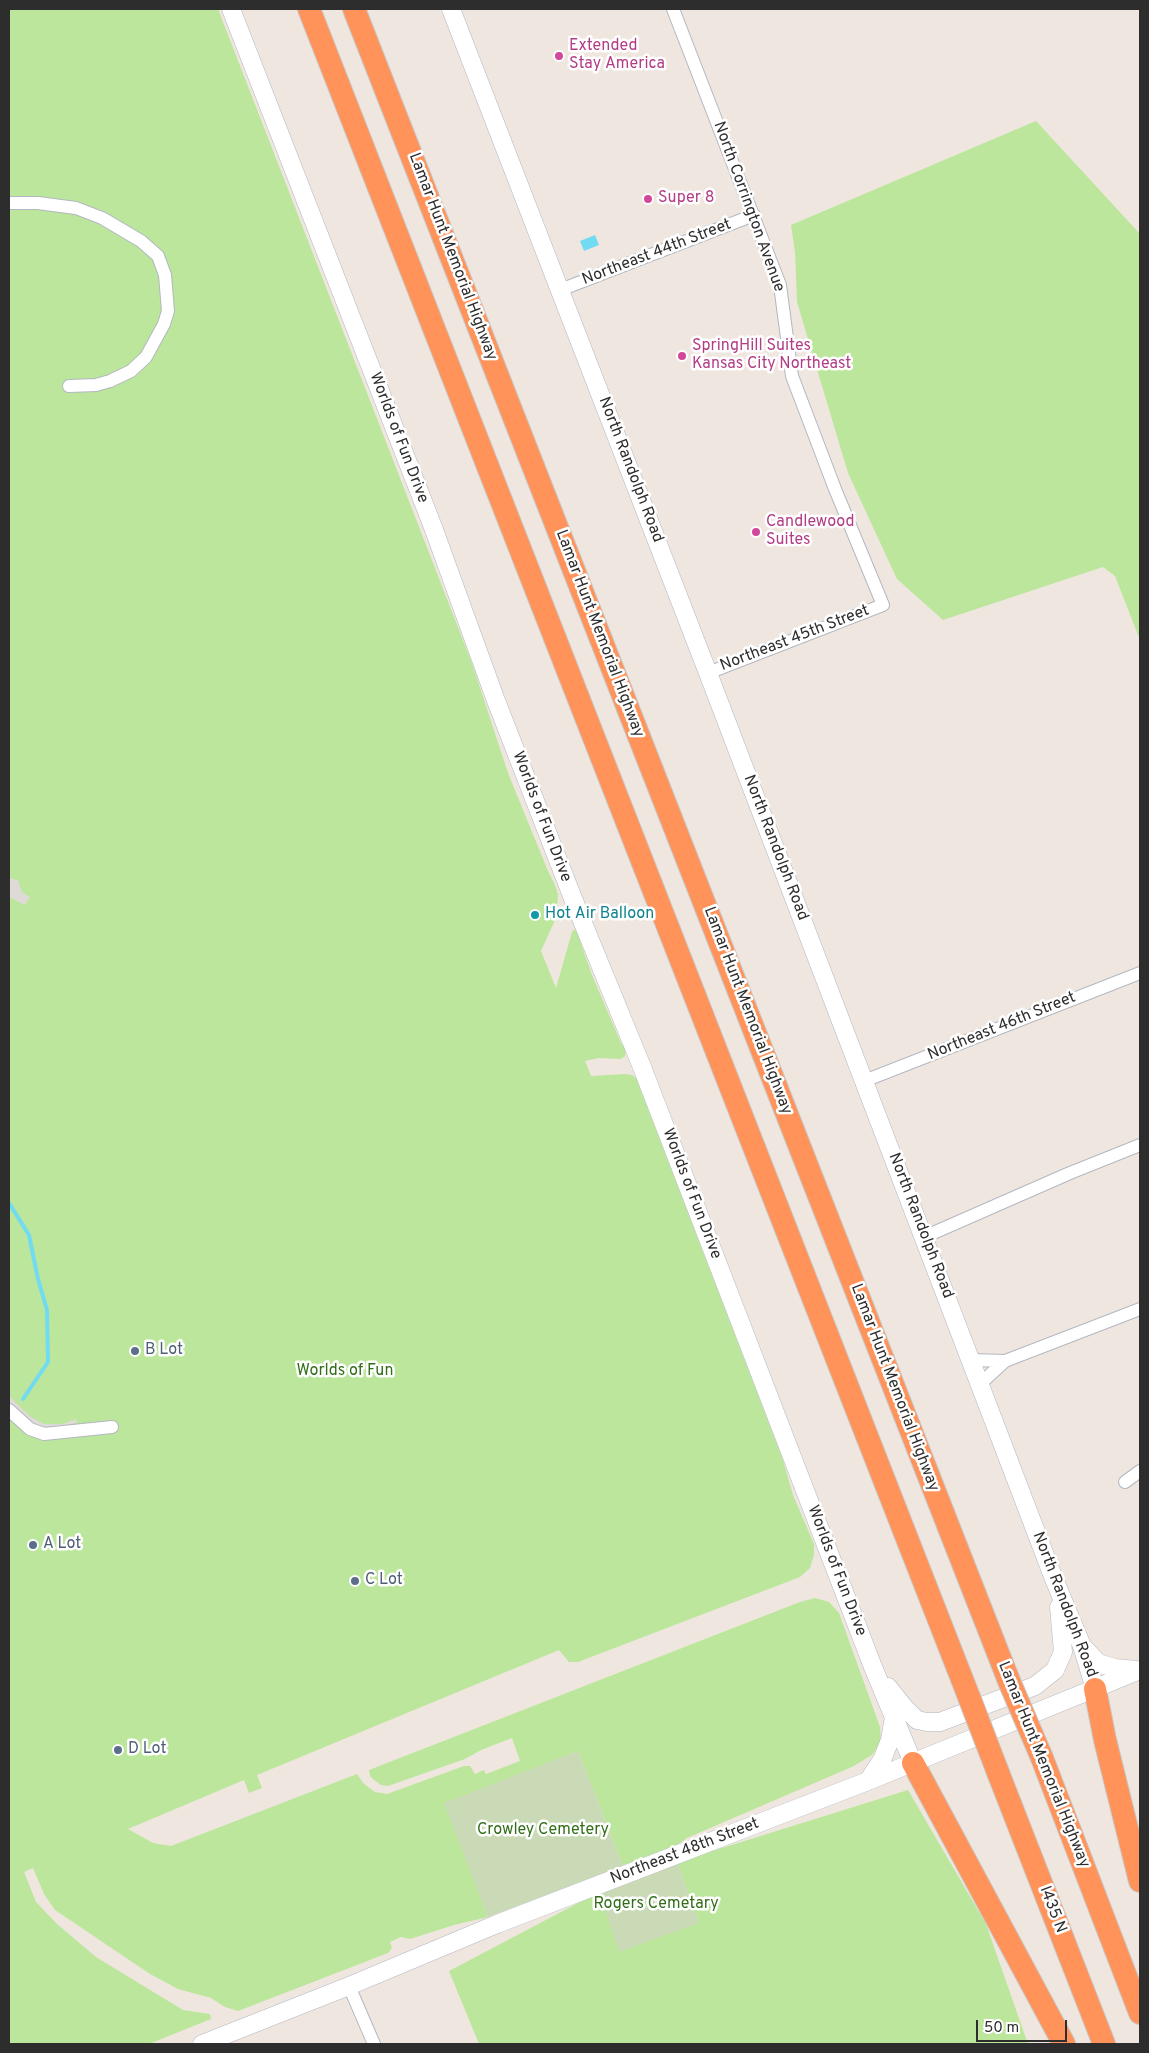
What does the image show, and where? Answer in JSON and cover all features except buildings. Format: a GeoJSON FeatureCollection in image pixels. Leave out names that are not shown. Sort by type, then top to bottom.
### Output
{"type":"FeatureCollection","features":[{"type":"Feature","properties":{"kind":"highway","name":"I435 N"},"geometry":{"type":"LineString","coordinates":[[310,9],[1104,2044]]}},
{"type":"Feature","properties":{"kind":"highway","name":"Lamar Hunt Memorial Highway"},"geometry":{"type":"LineString","coordinates":[[354,9],[1009,1681],[1042,1758],[1140,2013]]}},
{"type":"Feature","properties":{"kind":"highway"},"geometry":{"type":"LineString","coordinates":[[1095,1688],[1104,1740],[1140,1881]]}},
{"type":"Feature","properties":{"kind":"highway"},"geometry":{"type":"LineString","coordinates":[[913,1762],[1064,2044]]}},
{"type":"Feature","properties":{"kind":"main road","name":"Worlds of Fun Drive"},"geometry":{"type":"LineString","coordinates":[[231,9],[433,527],[572,896],[649,1086],[873,1667],[913,1762]]}},
{"type":"Feature","properties":{"kind":"main road","name":"North Randolph Road"},"geometry":{"type":"LineString","coordinates":[[451,9],[972,1360],[1054,1579],[1082,1646],[1095,1688]]}},
{"type":"Feature","properties":{"kind":"main road"},"geometry":{"type":"LineString","coordinates":[[873,1667],[916,1720],[927,1722],[940,1722],[1035,1686],[1055,1670],[1062,1652],[1062,1626],[1054,1579]]}},
{"type":"Feature","properties":{"kind":"main road"},"geometry":{"type":"LineString","coordinates":[[1082,1646],[1098,1663],[1115,1668],[1139,1670]]}},
{"type":"Feature","properties":{"kind":"main road","name":"Northeast 48th Street"},"geometry":{"type":"LineString","coordinates":[[202,2044],[349,1986],[497,1924],[868,1781],[1139,1670]]}},
{"type":"Feature","properties":{"kind":"main road"},"geometry":{"type":"LineString","coordinates":[[868,1781],[882,1760],[890,1740],[894,1717]]}},
{"type":"Feature","properties":{"kind":"street","name":"North Corrington Avenue"},"geometry":{"type":"LineString","coordinates":[[673,9],[780,285],[792,376],[835,489],[883,605]]}},
{"type":"Feature","properties":{"kind":"street"},"geometry":{"type":"LineString","coordinates":[[9,203],[38,203],[76,208],[102,218],[141,240],[158,256],[165,276],[168,312],[164,324],[146,357],[131,371],[110,381],[96,385],[70,386]]}},
{"type":"Feature","properties":{"kind":"street","name":"Northeast 44th Street"},"geometry":{"type":"LineString","coordinates":[[560,290],[754,215]]}},
{"type":"Feature","properties":{"kind":"street","name":"Northeast 45th Street"},"geometry":{"type":"LineString","coordinates":[[708,673],[883,605]]}},
{"type":"Feature","properties":{"kind":"street","name":"Northeast 46th Street"},"geometry":{"type":"LineString","coordinates":[[864,1081],[1140,972]]}},
{"type":"Feature","properties":{"kind":"street"},"geometry":{"type":"LineString","coordinates":[[924,1237],[1070,1173],[1140,1145]]}},
{"type":"Feature","properties":{"kind":"street"},"geometry":{"type":"LineString","coordinates":[[981,1384],[1005,1361],[1140,1309]]}},
{"type":"Feature","properties":{"kind":"street"},"geometry":{"type":"LineString","coordinates":[[972,1360],[1005,1361]]}},
{"type":"Feature","properties":{"kind":"street"},"geometry":{"type":"LineString","coordinates":[[9,1410],[30,1429],[44,1434],[112,1427]]}},
{"type":"Feature","properties":{"kind":"street"},"geometry":{"type":"LineString","coordinates":[[1125,1482],[1140,1471]]}},
{"type":"Feature","properties":{"kind":"street"},"geometry":{"type":"LineString","coordinates":[[349,1986],[374,2044]]}},
{"type":"Feature","properties":{"kind":"green space","name":"Worlds of Fun"},"geometry":{"type":"Polygon","coordinates":[[[9,9],[218,9],[473,666],[508,773],[555,885],[558,895],[556,918],[541,951],[556,988],[572,932],[575,929],[592,975],[621,1043],[626,1049],[625,1056],[621,1059],[599,1058],[585,1061],[591,1076],[625,1074],[632,1075],[639,1080],[638,1083],[783,1460],[793,1495],[814,1544],[814,1555],[810,1568],[800,1577],[578,1662],[569,1662],[559,1650],[257,1775],[262,1788],[249,1793],[244,1780],[128,1829],[153,1843],[171,1846],[357,1774],[364,1784],[375,1792],[387,1794],[464,1766],[470,1766],[475,1774],[484,1770],[486,1774],[520,1761],[512,1738],[481,1750],[465,1759],[388,1786],[381,1785],[374,1780],[370,1776],[369,1770],[800,1602],[815,1598],[829,1602],[839,1613],[880,1727],[881,1742],[872,1755],[854,1766],[687,1838],[676,1846],[623,1866],[578,1751],[445,1803],[488,1917],[454,1925],[410,1939],[401,1937],[390,1942],[392,1948],[388,1953],[238,2011],[225,2007],[211,1998],[178,1989],[150,1974],[55,1910],[44,1894],[33,1868],[24,1872],[36,1902],[57,1924],[96,1957],[183,2010],[210,2014],[211,2019],[149,2044],[9,2044],[9,9]]]}},
{"type":"Feature","properties":{"kind":"green space"},"geometry":{"type":"Polygon","coordinates":[[[1036,121],[1140,234],[1140,640],[1115,576],[1103,567],[943,620],[897,579],[848,473],[797,302],[795,252],[791,225],[1036,121]]]}},
{"type":"Feature","properties":{"kind":"green space","name":"Crowley Cemetery"},"geometry":{"type":"Polygon","coordinates":[[[578,1751],[623,1866],[488,1917],[444,1803],[578,1751]]]}},
{"type":"Feature","properties":{"kind":"green space"},"geometry":{"type":"Polygon","coordinates":[[[908,1790],[986,1924],[1028,2044],[479,2044],[449,1971],[599,1892],[699,1923],[677,1862],[908,1790]]]}},
{"type":"Feature","properties":{"kind":"green space","name":"Rogers Cemetary"},"geometry":{"type":"Polygon","coordinates":[[[677,1862],[699,1923],[619,1952],[599,1892],[677,1862]]]}},
{"type":"Feature","properties":{"kind":"shaded area"},"geometry":{"type":"Polygon","coordinates":[[[9,878],[18,880],[22,892],[30,897],[25,905],[9,897],[9,878]]]}},
{"type":"Feature","properties":{"kind":"shaded area"},"geometry":{"type":"Polygon","coordinates":[[[9,1396],[31,1417],[44,1424],[63,1424],[75,1419],[78,1422],[62,1427],[43,1428],[30,1421],[9,1402],[9,1396]]]}},
{"type":"Feature","properties":{"kind":"water"},"geometry":{"type":"Polygon","coordinates":[[[595,235],[599,245],[584,251],[580,241],[595,235]]]}},
{"type":"Feature","properties":{"kind":"waterway"},"geometry":{"type":"LineString","coordinates":[[9,1203],[29,1235],[38,1279],[47,1310],[48,1362],[23,1399]]}},
{"type":"Feature","properties":{"kind":"place","name":"Extended Stay America"},"geometry":{"type":"Point","coordinates":[559,56]}},
{"type":"Feature","properties":{"kind":"place","name":"Super 8"},"geometry":{"type":"Point","coordinates":[648,199]}},
{"type":"Feature","properties":{"kind":"place","name":"SpringHill Suites Kansas City Northeast"},"geometry":{"type":"Point","coordinates":[682,356]}},
{"type":"Feature","properties":{"kind":"place","name":"Candlewood Suites"},"geometry":{"type":"Point","coordinates":[756,532]}},
{"type":"Feature","properties":{"kind":"place","name":"Hot Air Balloon"},"geometry":{"type":"Point","coordinates":[535,915]}},
{"type":"Feature","properties":{"kind":"place","name":"B Lot"},"geometry":{"type":"Point","coordinates":[135,1351]}},
{"type":"Feature","properties":{"kind":"place","name":"A Lot"},"geometry":{"type":"Point","coordinates":[33,1545]}},
{"type":"Feature","properties":{"kind":"place","name":"C Lot"},"geometry":{"type":"Point","coordinates":[355,1581]}},
{"type":"Feature","properties":{"kind":"place","name":"D Lot"},"geometry":{"type":"Point","coordinates":[118,1750]}}]}
